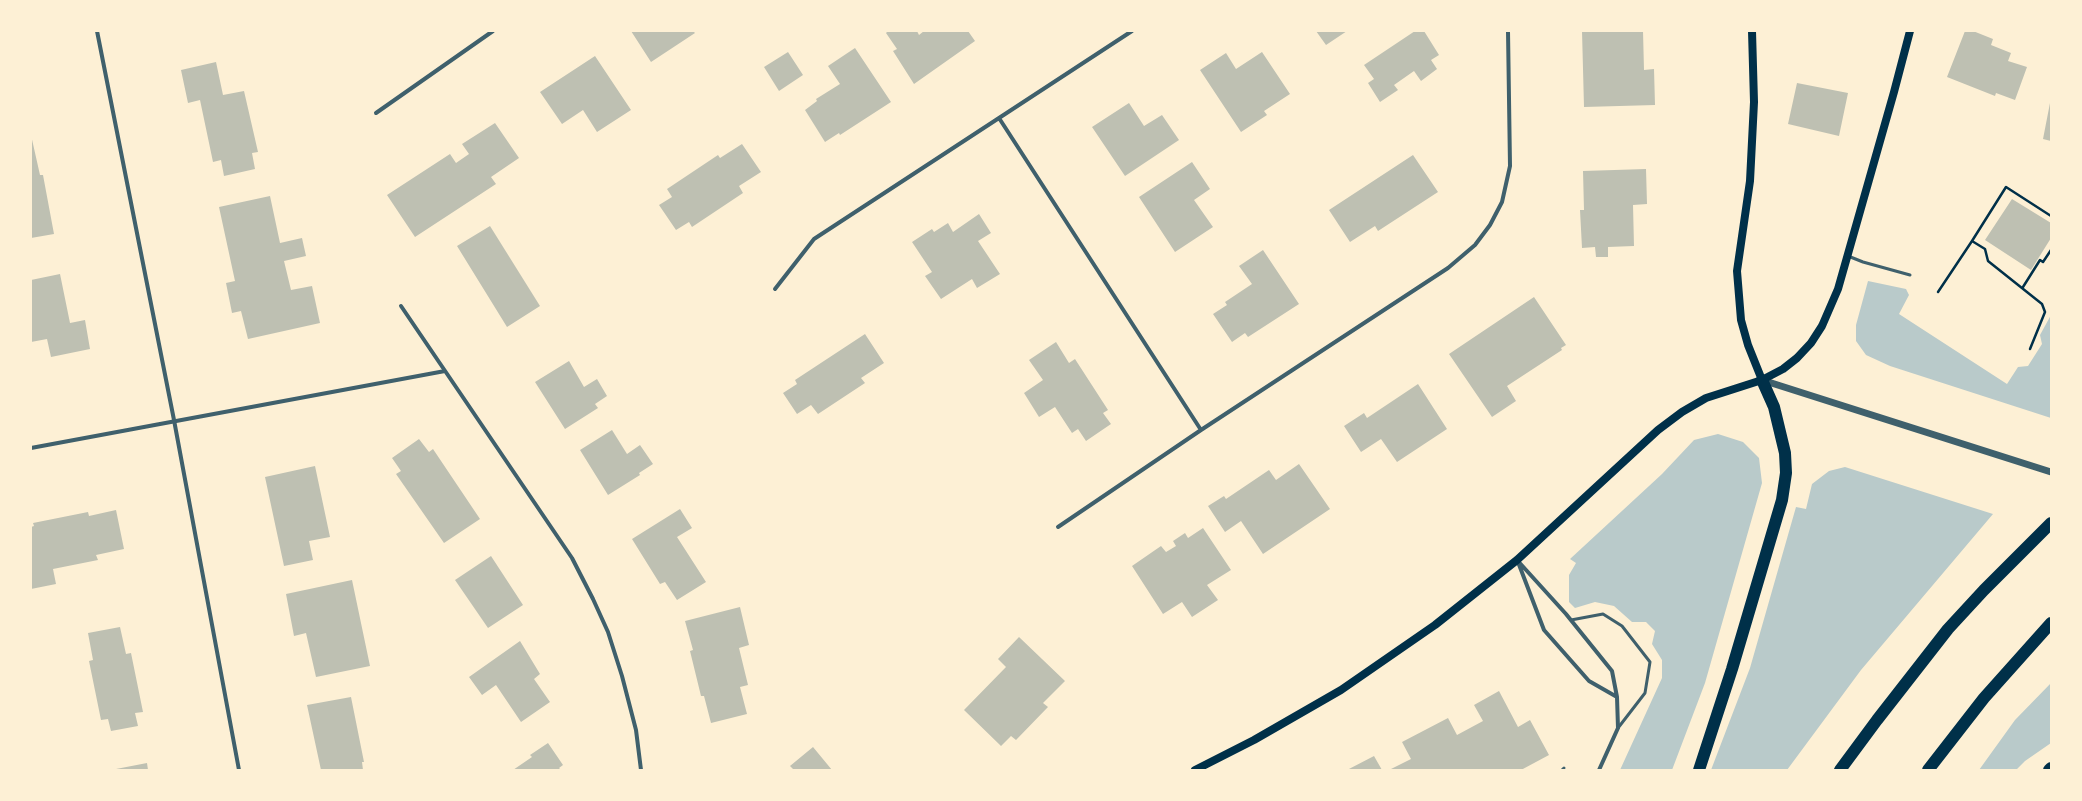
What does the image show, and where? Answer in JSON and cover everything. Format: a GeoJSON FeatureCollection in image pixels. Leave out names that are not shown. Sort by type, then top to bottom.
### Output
{"type":"FeatureCollection","features":[{"type":"Feature","properties":{"kind":"highway"},"geometry":{"type":"LineString","coordinates":[[1699,770],[1732,669],[1782,500],[1786,473],[1786,453],[1782,432],[1774,407],[1762,380]]}},
{"type":"Feature","properties":{"kind":"highway"},"geometry":{"type":"LineString","coordinates":[[1840,770],[1881,714],[1948,629],[1984,590],[2051,523]]}},
{"type":"Feature","properties":{"kind":"highway"},"geometry":{"type":"LineString","coordinates":[[1928,770],[1984,698],[2051,623]]}},
{"type":"Feature","properties":{"kind":"main road"},"geometry":{"type":"LineString","coordinates":[[1752,31],[1754,102],[1750,182],[1737,271],[1741,320],[1748,345],[1762,380]]}},
{"type":"Feature","properties":{"kind":"main road"},"geometry":{"type":"LineString","coordinates":[[1195,770],[1254,740],[1341,690],[1436,625],[1517,560],[1658,430],[1682,412],[1706,398],[1762,380],[1783,369],[1797,358],[1811,343],[1822,326],[1830,308],[1848,256],[1910,31]]}},
{"type":"Feature","properties":{"kind":"street"},"geometry":{"type":"LineString","coordinates":[[97,31],[174,420],[239,770]]}},
{"type":"Feature","properties":{"kind":"street"},"geometry":{"type":"LineString","coordinates":[[376,113],[493,31]]}},
{"type":"Feature","properties":{"kind":"street"},"geometry":{"type":"LineString","coordinates":[[775,289],[814,239],[1132,31]]}},
{"type":"Feature","properties":{"kind":"street"},"geometry":{"type":"LineString","coordinates":[[1058,527],[1201,430],[1448,268],[1475,245],[1490,225],[1502,202],[1510,166],[1508,31]]}},
{"type":"Feature","properties":{"kind":"street"},"geometry":{"type":"LineString","coordinates":[[999,118],[1201,430]]}},
{"type":"Feature","properties":{"kind":"street"},"geometry":{"type":"LineString","coordinates":[[401,306],[572,558],[608,632],[622,676],[636,730],[641,770]]}},
{"type":"Feature","properties":{"kind":"street"},"geometry":{"type":"LineString","coordinates":[[31,448],[174,420],[445,371]]}},
{"type":"Feature","properties":{"kind":"street"},"geometry":{"type":"LineString","coordinates":[[1762,380],[2051,472]]}},
{"type":"Feature","properties":{"kind":"street"},"geometry":{"type":"LineString","coordinates":[[1517,560],[1570,620],[1612,671],[1617,697],[1618,728],[1599,770]]}},
{"type":"Feature","properties":{"kind":"street"},"geometry":{"type":"LineString","coordinates":[[1517,560],[1544,630],[1589,682],[1617,697]]}},
{"type":"Feature","properties":{"kind":"lane"},"geometry":{"type":"LineString","coordinates":[[1848,256],[1910,275]]}},
{"type":"Feature","properties":{"kind":"lane"},"geometry":{"type":"LineString","coordinates":[[1570,620],[1604,614],[1622,626],[1650,662],[1645,693],[1618,728]]}},
{"type":"Feature","properties":{"kind":"path"},"geometry":{"type":"LineString","coordinates":[[1938,292],[2006,187],[2051,216]]}},
{"type":"Feature","properties":{"kind":"path"},"geometry":{"type":"LineString","coordinates":[[1972,241],[1985,249],[1988,261],[2023,287],[2042,304],[2045,312],[2030,349]]}},
{"type":"Feature","properties":{"kind":"path"},"geometry":{"type":"LineString","coordinates":[[2023,287],[2040,260],[2043,262],[2051,250]]}},
{"type":"Feature","properties":{"kind":"shaded area"},"geometry":{"type":"Polygon","coordinates":[[[1868,281],[1906,289],[1909,295],[1899,314],[2007,384],[2018,367],[2028,366],[2042,344],[2040,335],[2051,315],[2051,418],[1890,366],[1866,355],[1856,341],[1856,325],[1868,281]]]}},
{"type":"Feature","properties":{"kind":"shaded area"},"geometry":{"type":"Polygon","coordinates":[[[1718,434],[1743,442],[1759,458],[1762,483],[1705,683],[1672,770],[1620,770],[1662,678],[1662,660],[1652,644],[1655,631],[1646,622],[1632,622],[1614,606],[1595,602],[1575,608],[1569,602],[1569,575],[1576,563],[1570,559],[1662,474],[1694,440],[1718,434]]]}},
{"type":"Feature","properties":{"kind":"shaded area"},"geometry":{"type":"Polygon","coordinates":[[[1845,467],[1993,514],[1861,670],[1787,770],[1711,770],[1750,668],[1796,507],[1806,509],[1812,484],[1829,471],[1845,467]]]}},
{"type":"Feature","properties":{"kind":"shaded area"},"geometry":{"type":"Polygon","coordinates":[[[2051,683],[2051,743],[2025,761],[2016,770],[1979,770],[2015,720],[2051,683]]]}},
{"type":"Feature","properties":{"kind":"building"},"geometry":{"type":"Polygon","coordinates":[[[631,31],[693,31],[695,33],[651,62],[631,31]]]}},
{"type":"Feature","properties":{"kind":"building"},"geometry":{"type":"Polygon","coordinates":[[[888,31],[917,31],[919,35],[924,31],[968,31],[975,41],[914,84],[893,51],[897,49],[886,33],[888,31]]]}},
{"type":"Feature","properties":{"kind":"building"},"geometry":{"type":"Polygon","coordinates":[[[1316,31],[1347,31],[1326,45],[1316,31]]]}},
{"type":"Feature","properties":{"kind":"building"},"geometry":{"type":"Polygon","coordinates":[[[1415,31],[1424,31],[1439,55],[1431,60],[1437,69],[1421,81],[1414,71],[1394,85],[1398,90],[1380,102],[1368,83],[1374,79],[1364,65],[1415,31]]]}},
{"type":"Feature","properties":{"kind":"building"},"geometry":{"type":"Polygon","coordinates":[[[1582,31],[1643,31],[1644,70],[1654,69],[1655,105],[1584,107],[1582,31]]]}},
{"type":"Feature","properties":{"kind":"building"},"geometry":{"type":"Polygon","coordinates":[[[1965,31],[1973,31],[1993,39],[1991,45],[2011,53],[2008,61],[2027,67],[2015,100],[1996,93],[1995,96],[1947,77],[1965,31]]]}},
{"type":"Feature","properties":{"kind":"building"},"geometry":{"type":"Polygon","coordinates":[[[855,48],[891,102],[840,135],[839,133],[825,142],[805,110],[817,101],[816,99],[840,84],[828,66],[855,48]]]}},
{"type":"Feature","properties":{"kind":"building"},"geometry":{"type":"Polygon","coordinates":[[[788,52],[803,75],[779,91],[764,67],[788,52]]]}},
{"type":"Feature","properties":{"kind":"building"},"geometry":{"type":"Polygon","coordinates":[[[1262,52],[1290,94],[1264,111],[1267,115],[1241,132],[1200,70],[1226,53],[1236,69],[1262,52]]]}},
{"type":"Feature","properties":{"kind":"building"},"geometry":{"type":"Polygon","coordinates":[[[595,56],[631,110],[597,132],[583,110],[562,124],[540,92],[595,56]]]}},
{"type":"Feature","properties":{"kind":"building"},"geometry":{"type":"Polygon","coordinates":[[[216,62],[223,95],[244,91],[258,152],[252,153],[255,169],[224,176],[221,160],[213,162],[200,100],[188,103],[181,70],[216,62]]]}},
{"type":"Feature","properties":{"kind":"building"},"geometry":{"type":"Polygon","coordinates":[[[1797,83],[1848,93],[1839,136],[1788,124],[1797,83]]]}},
{"type":"Feature","properties":{"kind":"building"},"geometry":{"type":"Polygon","coordinates":[[[1129,103],[1144,126],[1162,115],[1179,140],[1125,176],[1092,127],[1129,103]]]}},
{"type":"Feature","properties":{"kind":"building"},"geometry":{"type":"Polygon","coordinates":[[[2051,103],[2051,141],[2043,139],[2051,103]]]}},
{"type":"Feature","properties":{"kind":"building"},"geometry":{"type":"Polygon","coordinates":[[[495,123],[519,158],[491,177],[496,184],[415,237],[387,195],[450,154],[456,163],[469,154],[462,144],[495,123]]]}},
{"type":"Feature","properties":{"kind":"building"},"geometry":{"type":"Polygon","coordinates":[[[31,135],[40,175],[43,175],[54,234],[31,238],[31,135]]]}},
{"type":"Feature","properties":{"kind":"building"},"geometry":{"type":"Polygon","coordinates":[[[742,144],[761,172],[739,186],[743,193],[692,227],[689,222],[676,230],[659,205],[672,197],[667,189],[718,155],[720,158],[742,144]]]}},
{"type":"Feature","properties":{"kind":"building"},"geometry":{"type":"Polygon","coordinates":[[[1413,155],[1438,192],[1378,231],[1375,226],[1350,242],[1329,210],[1413,155]]]}},
{"type":"Feature","properties":{"kind":"building"},"geometry":{"type":"Polygon","coordinates":[[[1192,162],[1210,189],[1194,200],[1213,227],[1175,252],[1139,197],[1192,162]]]}},
{"type":"Feature","properties":{"kind":"building"},"geometry":{"type":"Polygon","coordinates":[[[1646,169],[1647,204],[1633,205],[1634,246],[1608,247],[1608,257],[1596,257],[1595,247],[1582,248],[1580,210],[1584,210],[1583,171],[1646,169]]]}},
{"type":"Feature","properties":{"kind":"building"},"geometry":{"type":"Polygon","coordinates":[[[270,196],[280,243],[302,238],[306,256],[284,261],[291,290],[312,286],[320,323],[248,339],[241,311],[232,313],[226,283],[235,281],[219,207],[270,196]]]}},
{"type":"Feature","properties":{"kind":"building"},"geometry":{"type":"Polygon","coordinates":[[[2012,199],[2051,223],[2051,238],[2031,270],[1985,240],[2012,199]]]}},
{"type":"Feature","properties":{"kind":"building"},"geometry":{"type":"Polygon","coordinates":[[[979,214],[991,233],[978,241],[1000,274],[977,288],[972,279],[941,299],[925,276],[932,272],[912,242],[932,229],[934,232],[948,223],[953,232],[979,214]]]}},
{"type":"Feature","properties":{"kind":"building"},"geometry":{"type":"Polygon","coordinates":[[[490,226],[540,306],[507,327],[457,246],[490,226]]]}},
{"type":"Feature","properties":{"kind":"building"},"geometry":{"type":"Polygon","coordinates":[[[1263,250],[1299,304],[1248,337],[1245,333],[1232,342],[1213,314],[1227,305],[1225,302],[1252,284],[1239,266],[1263,250]]]}},
{"type":"Feature","properties":{"kind":"building"},"geometry":{"type":"Polygon","coordinates":[[[60,274],[70,323],[85,320],[90,349],[51,357],[47,339],[31,342],[31,280],[60,274]]]}},
{"type":"Feature","properties":{"kind":"building"},"geometry":{"type":"Polygon","coordinates":[[[1534,297],[1566,345],[1561,348],[1562,350],[1507,386],[1516,401],[1492,417],[1449,354],[1534,297]]]}},
{"type":"Feature","properties":{"kind":"building"},"geometry":{"type":"Polygon","coordinates":[[[865,334],[884,363],[861,378],[865,383],[818,414],[811,405],[797,414],[783,393],[797,384],[795,380],[865,334]]]}},
{"type":"Feature","properties":{"kind":"building"},"geometry":{"type":"Polygon","coordinates":[[[1056,342],[1069,363],[1075,359],[1108,410],[1103,413],[1111,424],[1086,441],[1078,429],[1072,433],[1055,407],[1039,417],[1024,393],[1043,380],[1029,360],[1056,342]]]}},
{"type":"Feature","properties":{"kind":"building"},"geometry":{"type":"Polygon","coordinates":[[[569,361],[584,387],[597,379],[607,396],[595,404],[598,408],[565,429],[535,382],[569,361]]]}},
{"type":"Feature","properties":{"kind":"building"},"geometry":{"type":"Polygon","coordinates":[[[1418,384],[1447,429],[1397,462],[1381,439],[1361,452],[1344,426],[1364,413],[1367,418],[1418,384]]]}},
{"type":"Feature","properties":{"kind":"building"},"geometry":{"type":"Polygon","coordinates":[[[612,430],[627,454],[640,445],[653,464],[639,473],[640,475],[608,495],[580,450],[612,430]]]}},
{"type":"Feature","properties":{"kind":"building"},"geometry":{"type":"Polygon","coordinates":[[[419,439],[429,452],[433,449],[480,519],[444,543],[396,474],[401,471],[392,458],[419,439]]]}},
{"type":"Feature","properties":{"kind":"building"},"geometry":{"type":"Polygon","coordinates":[[[1299,464],[1330,509],[1263,554],[1241,521],[1225,532],[1208,506],[1224,496],[1226,499],[1269,470],[1276,480],[1299,464]]]}},
{"type":"Feature","properties":{"kind":"building"},"geometry":{"type":"Polygon","coordinates":[[[315,466],[330,537],[309,541],[313,560],[284,566],[265,477],[315,466]]]}},
{"type":"Feature","properties":{"kind":"building"},"geometry":{"type":"Polygon","coordinates":[[[680,509],[692,528],[677,537],[706,582],[677,600],[665,582],[660,584],[632,539],[680,509]]]}},
{"type":"Feature","properties":{"kind":"building"},"geometry":{"type":"Polygon","coordinates":[[[116,510],[124,549],[96,555],[98,560],[53,569],[56,584],[31,589],[31,527],[34,526],[33,523],[88,512],[89,516],[116,510]]]}},
{"type":"Feature","properties":{"kind":"building"},"geometry":{"type":"Polygon","coordinates":[[[1203,528],[1231,570],[1207,585],[1218,600],[1192,617],[1182,602],[1163,614],[1132,566],[1161,546],[1166,552],[1176,546],[1173,541],[1185,533],[1188,538],[1203,528]]]}},
{"type":"Feature","properties":{"kind":"building"},"geometry":{"type":"Polygon","coordinates":[[[491,556],[523,605],[488,628],[455,580],[491,556]]]}},
{"type":"Feature","properties":{"kind":"building"},"geometry":{"type":"Polygon","coordinates":[[[352,580],[370,666],[316,677],[306,633],[294,636],[286,594],[352,580]]]}},
{"type":"Feature","properties":{"kind":"building"},"geometry":{"type":"Polygon","coordinates":[[[740,607],[749,645],[739,648],[748,685],[740,687],[747,714],[711,723],[704,696],[701,696],[690,651],[693,650],[685,621],[740,607]]]}},
{"type":"Feature","properties":{"kind":"building"},"geometry":{"type":"Polygon","coordinates":[[[120,627],[126,654],[131,653],[143,712],[135,713],[138,726],[111,731],[108,719],[101,720],[89,661],[93,660],[88,633],[120,627]]]}},
{"type":"Feature","properties":{"kind":"building"},"geometry":{"type":"Polygon","coordinates":[[[1019,637],[1065,681],[1043,703],[1048,707],[1016,740],[1011,736],[1001,746],[964,710],[1006,667],[998,659],[1019,637]]]}},
{"type":"Feature","properties":{"kind":"building"},"geometry":{"type":"Polygon","coordinates":[[[520,641],[540,674],[534,679],[550,702],[521,722],[496,685],[482,695],[469,677],[520,641]]]}},
{"type":"Feature","properties":{"kind":"building"},"geometry":{"type":"Polygon","coordinates":[[[1499,691],[1518,727],[1530,720],[1549,755],[1521,770],[1389,770],[1411,759],[1402,742],[1448,718],[1457,735],[1483,721],[1474,705],[1499,691]]]}},
{"type":"Feature","properties":{"kind":"building"},"geometry":{"type":"Polygon","coordinates":[[[351,697],[364,762],[362,762],[363,770],[321,770],[307,705],[351,697]]]}},
{"type":"Feature","properties":{"kind":"building"},"geometry":{"type":"Polygon","coordinates":[[[548,743],[563,765],[559,768],[561,770],[513,770],[532,757],[530,755],[548,743]]]}},
{"type":"Feature","properties":{"kind":"building"},"geometry":{"type":"Polygon","coordinates":[[[813,747],[832,770],[794,770],[790,766],[813,747]]]}},
{"type":"Feature","properties":{"kind":"building"},"geometry":{"type":"Polygon","coordinates":[[[1374,756],[1382,770],[1347,770],[1374,756]]]}},
{"type":"Feature","properties":{"kind":"building"},"geometry":{"type":"Polygon","coordinates":[[[147,763],[148,770],[116,769],[147,763]]]}}]}
